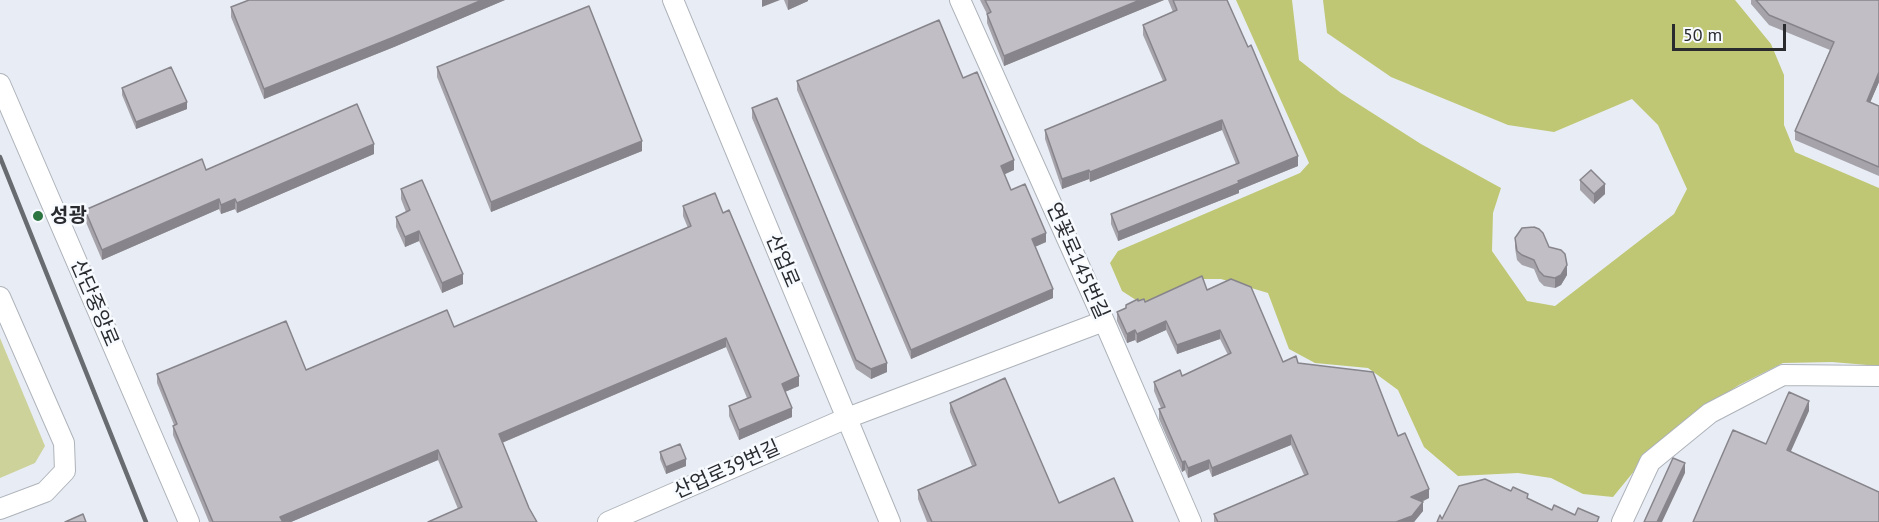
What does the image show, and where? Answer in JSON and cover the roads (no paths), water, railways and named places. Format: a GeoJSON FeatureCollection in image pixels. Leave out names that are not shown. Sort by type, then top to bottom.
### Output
{"type":"FeatureCollection","features":[{"type":"Feature","properties":{"kind":"street","name":"산업로"},"geometry":{"type":"LineString","coordinates":[[673,0],[890,522]]}},
{"type":"Feature","properties":{"kind":"street","name":"연꽃로145번길"},"geometry":{"type":"LineString","coordinates":[[960,0],[1191,522]]}},
{"type":"Feature","properties":{"kind":"street","name":"산단중앙로"},"geometry":{"type":"LineString","coordinates":[[0,84],[189,522]]}},
{"type":"Feature","properties":{"kind":"street"},"geometry":{"type":"LineString","coordinates":[[0,297],[64,443],[65,471],[45,492],[0,509]]}},
{"type":"Feature","properties":{"kind":"street","name":"산업로39번길"},"geometry":{"type":"LineString","coordinates":[[608,522],[847,418],[1104,321]]}},
{"type":"Feature","properties":{"kind":"street"},"geometry":{"type":"LineString","coordinates":[[1622,522],[1650,462],[1710,414],[1783,375],[1879,376]]}},
{"type":"Feature","properties":{"kind":"railway"},"geometry":{"type":"LineString","coordinates":[[0,157],[146,522]]}},
{"type":"Feature","properties":{"kind":"place","name":"성광"},"geometry":{"type":"Point","coordinates":[38,216]}}]}
